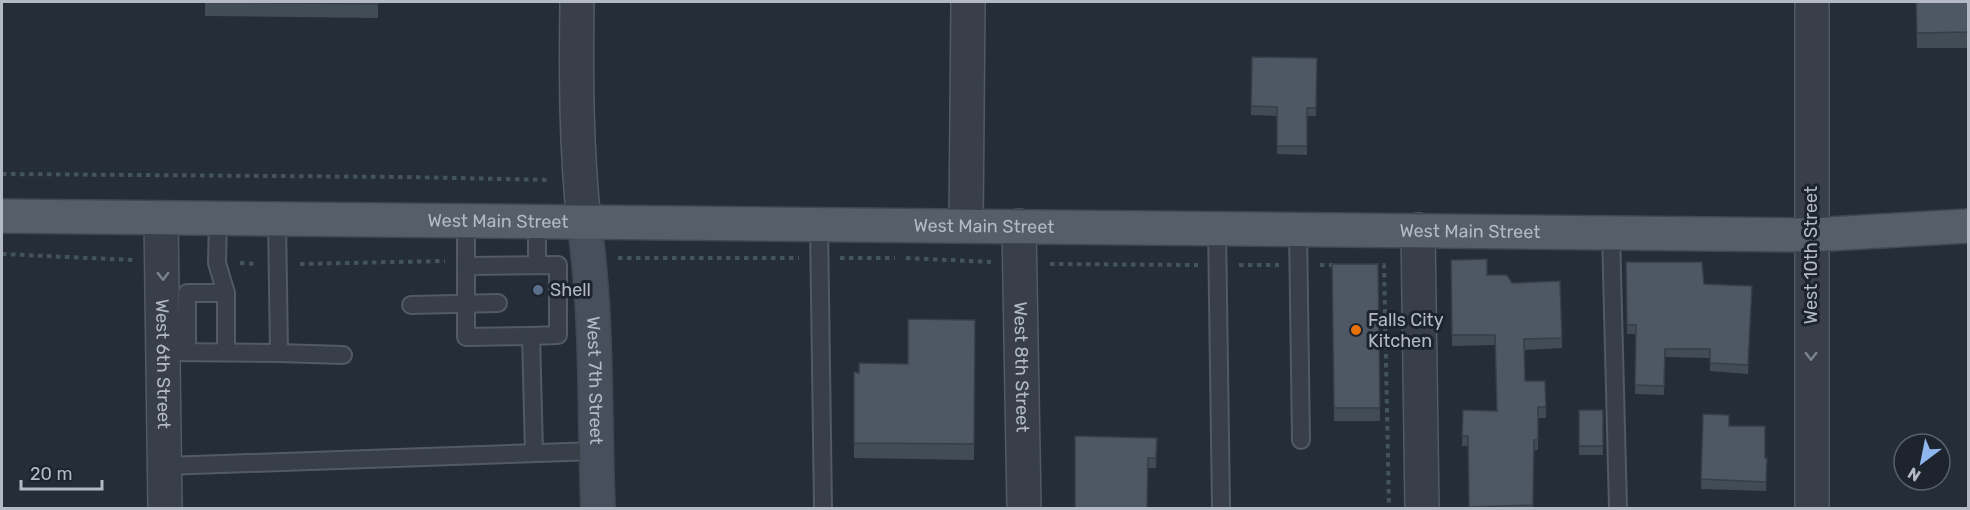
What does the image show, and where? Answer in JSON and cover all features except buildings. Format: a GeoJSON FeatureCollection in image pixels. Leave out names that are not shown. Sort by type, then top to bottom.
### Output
{"type":"FeatureCollection","features":[{"type":"Feature","properties":{"kind":"main road","name":"West Main Street"},"geometry":{"type":"LineString","coordinates":[[2,216],[1811,235],[1968,226]]}},
{"type":"Feature","properties":{"kind":"street","name":"West 7th Street"},"geometry":{"type":"LineString","coordinates":[[577,2],[578,167],[590,266],[570,302],[597,451],[598,508]]}},
{"type":"Feature","properties":{"kind":"street"},"geometry":{"type":"LineString","coordinates":[[966,226],[968,2]]}},
{"type":"Feature","properties":{"kind":"street","name":"West 10th Street"},"geometry":{"type":"LineString","coordinates":[[1812,2],[1812,508]]}},
{"type":"Feature","properties":{"kind":"street","name":"West 6th Street"},"geometry":{"type":"LineString","coordinates":[[161,218],[176,352],[165,466],[165,508]]}},
{"type":"Feature","properties":{"kind":"street","name":"West 8th Street"},"geometry":{"type":"LineString","coordinates":[[1019,226],[1024,508]]}},
{"type":"Feature","properties":{"kind":"street"},"geometry":{"type":"LineString","coordinates":[[1418,230],[1422,508]]}},
{"type":"Feature","properties":{"kind":"lane"},"geometry":{"type":"LineString","coordinates":[[218,218],[218,263],[225,293],[226,352]]}},
{"type":"Feature","properties":{"kind":"lane"},"geometry":{"type":"LineString","coordinates":[[277,219],[279,353]]}},
{"type":"Feature","properties":{"kind":"lane"},"geometry":{"type":"LineString","coordinates":[[466,221],[466,337],[558,335],[570,302],[558,265],[467,266]]}},
{"type":"Feature","properties":{"kind":"lane"},"geometry":{"type":"LineString","coordinates":[[537,222],[537,265]]}},
{"type":"Feature","properties":{"kind":"lane"},"geometry":{"type":"LineString","coordinates":[[819,225],[824,508]]}},
{"type":"Feature","properties":{"kind":"lane"},"geometry":{"type":"LineString","coordinates":[[1217,228],[1221,508]]}},
{"type":"Feature","properties":{"kind":"lane"},"geometry":{"type":"LineString","coordinates":[[1298,229],[1301,440]]}},
{"type":"Feature","properties":{"kind":"lane"},"geometry":{"type":"LineString","coordinates":[[1611,233],[1618,508]]}},
{"type":"Feature","properties":{"kind":"lane"},"geometry":{"type":"LineString","coordinates":[[225,293],[187,293],[176,352],[343,355]]}},
{"type":"Feature","properties":{"kind":"lane"},"geometry":{"type":"LineString","coordinates":[[411,305],[498,303]]}},
{"type":"Feature","properties":{"kind":"lane"},"geometry":{"type":"LineString","coordinates":[[531,336],[534,452]]}},
{"type":"Feature","properties":{"kind":"lane"},"geometry":{"type":"LineString","coordinates":[[165,466],[597,451]]}},
{"type":"Feature","properties":{"kind":"path"},"geometry":{"type":"LineString","coordinates":[[2,174],[551,180]]}},
{"type":"Feature","properties":{"kind":"place","name":"Shell"},"geometry":{"type":"Point","coordinates":[538,290]}},
{"type":"Feature","properties":{"kind":"place","name":"Falls City Kitchen"},"geometry":{"type":"Point","coordinates":[1356,330]}}]}
